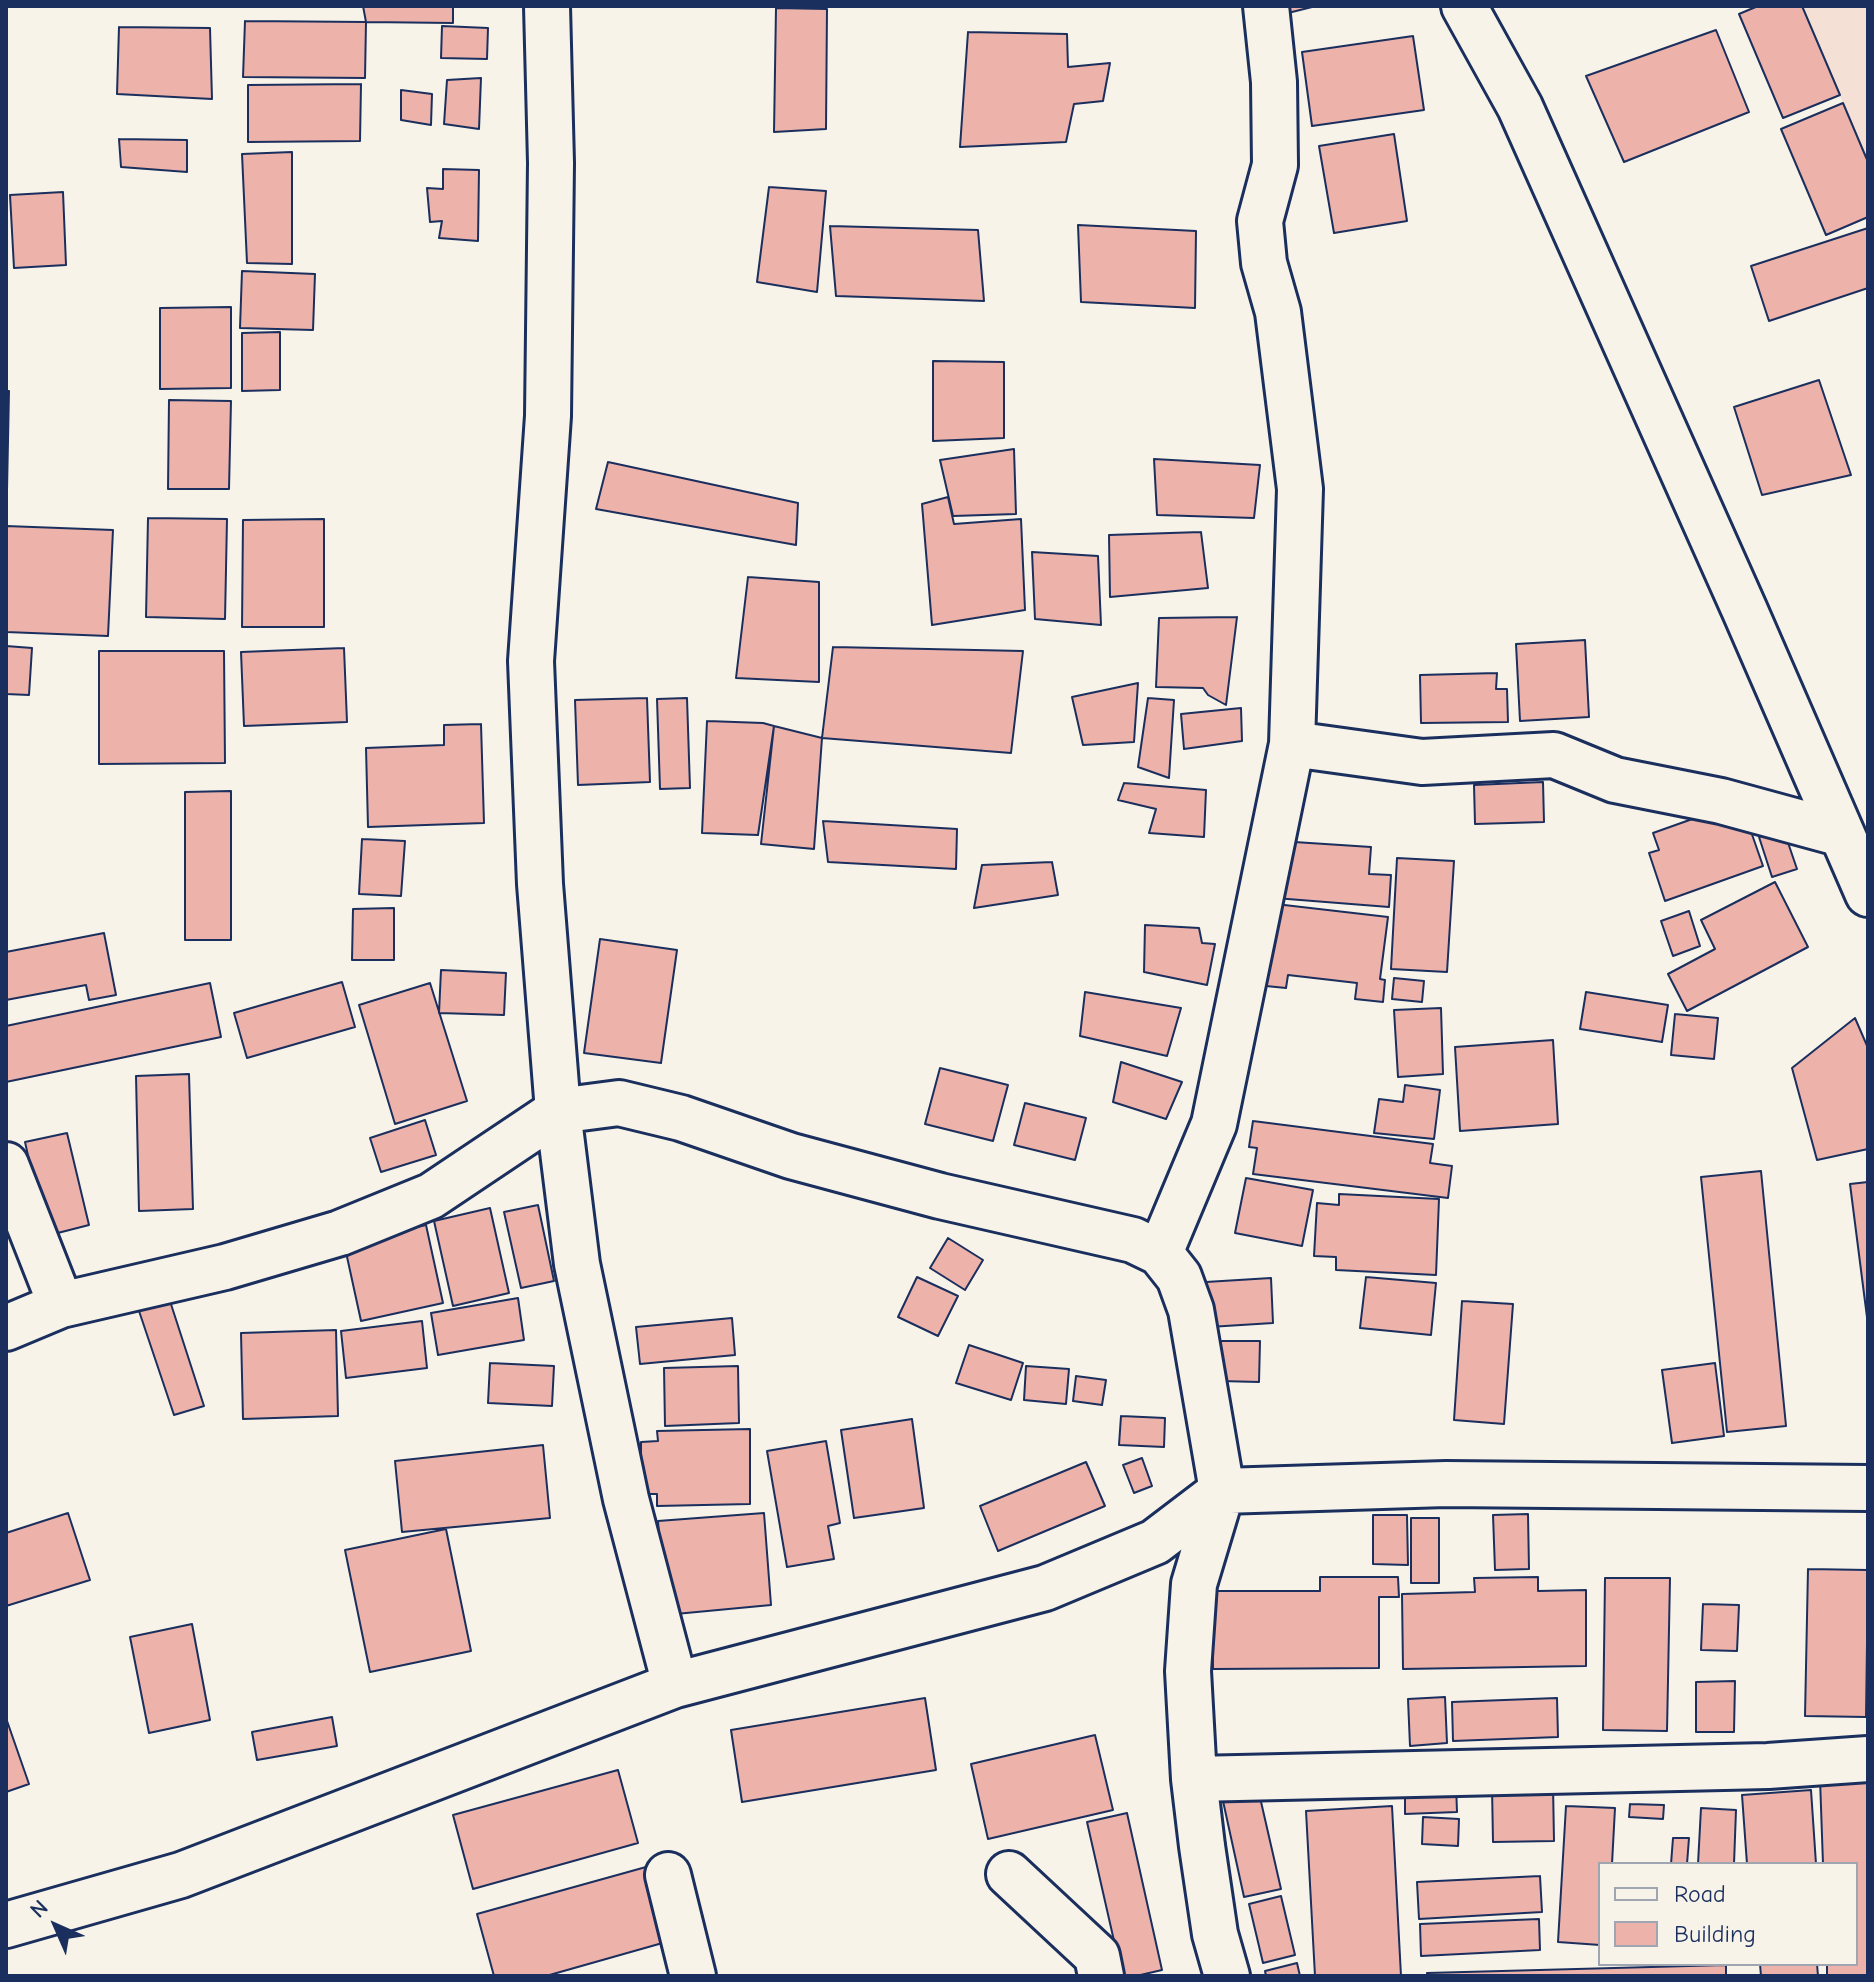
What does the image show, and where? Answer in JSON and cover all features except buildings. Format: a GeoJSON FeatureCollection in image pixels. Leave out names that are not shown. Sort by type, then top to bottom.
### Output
{"type":"FeatureCollection","features":[{"type":"Feature","properties":{"kind":"street"},"geometry":{"type":"LineString","coordinates":[[547,6],[551,163],[548,416],[531,661],[540,884],[558,1111],[577,1264],[626,1499],[675,1685]]}},
{"type":"Feature","properties":{"kind":"street"},"geometry":{"type":"LineString","coordinates":[[1160,1253],[1214,1124],[1292,744],[1300,489],[1278,312],[1264,263],[1260,221],[1275,165],[1274,82],[1266,6]]}},
{"type":"Feature","properties":{"kind":"street"},"geometry":{"type":"LineString","coordinates":[[1464,6],[1520,107],[1868,894]]}},
{"type":"Feature","properties":{"kind":"street"},"geometry":{"type":"LineString","coordinates":[[1292,744],[1422,762],[1554,755],[1615,780],[1721,801],[1842,834]]}},
{"type":"Feature","properties":{"kind":"street"},"geometry":{"type":"LineString","coordinates":[[6,1328],[61,1305],[225,1267],[340,1233],[431,1196],[558,1111],[619,1103],[681,1118],[728,1136],[836,1168],[1015,1214],[1133,1240],[1160,1253],[1179,1277],[1191,1310],[1222,1491],[1194,1584],[1188,1671],[1194,1779],[1215,1934],[1227,1976]]}},
{"type":"Feature","properties":{"kind":"street"},"geometry":{"type":"LineString","coordinates":[[6,1165],[61,1305]]}},
{"type":"Feature","properties":{"kind":"street"},"geometry":{"type":"LineString","coordinates":[[6,1925],[181,1875],[675,1685],[1045,1588],[1155,1542],[1222,1491],[1446,1484],[1868,1488]]}},
{"type":"Feature","properties":{"kind":"street"},"geometry":{"type":"LineString","coordinates":[[1194,1779],[1768,1766],[1868,1759]]}},
{"type":"Feature","properties":{"kind":"street"},"geometry":{"type":"LineString","coordinates":[[1009,1874],[1097,1956],[1101,1976]]}},
{"type":"Feature","properties":{"kind":"street"},"geometry":{"type":"LineString","coordinates":[[668,1875],[693,1976]]}},
{"type":"Feature","properties":{"kind":"shaded area"},"geometry":{"type":"Polygon","coordinates":[[[1802,6],[1868,6],[1868,162],[1843,103],[1802,6]]]}}]}
